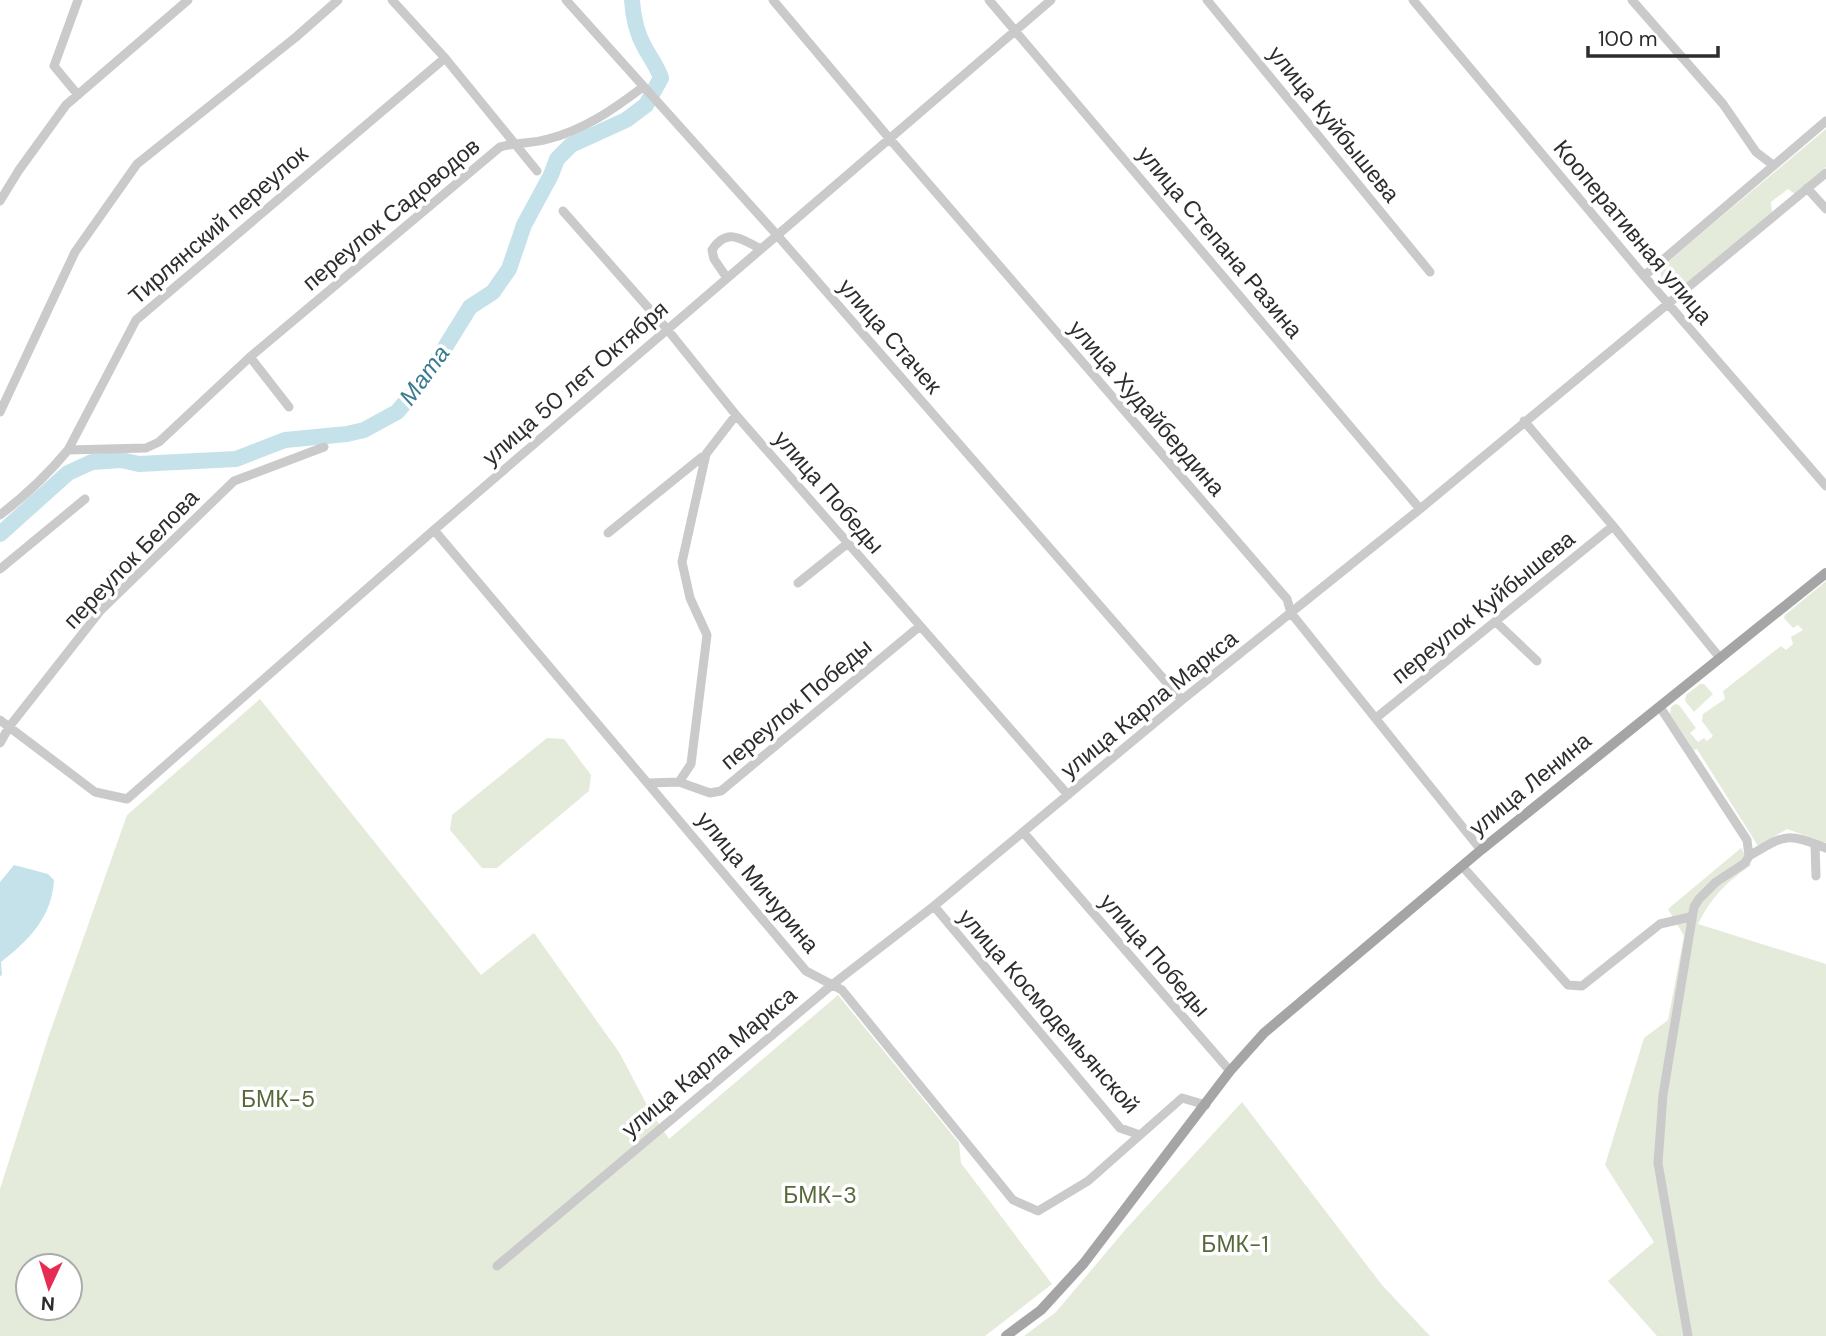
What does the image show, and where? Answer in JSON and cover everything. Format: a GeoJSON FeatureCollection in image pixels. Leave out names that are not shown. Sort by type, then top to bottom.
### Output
{"type":"FeatureCollection","features":[{"type":"Feature","properties":{"kind":"main road","name":"улица Ленина"},"geometry":{"type":"LineString","coordinates":[[1006,1336],[1041,1310],[1084,1264],[1230,1071],[1264,1033],[1481,850],[1826,573]]}},
{"type":"Feature","properties":{"kind":"street"},"geometry":{"type":"LineString","coordinates":[[78,0],[54,66],[78,95]]}},
{"type":"Feature","properties":{"kind":"street"},"geometry":{"type":"LineString","coordinates":[[0,201],[66,105],[188,0]]}},
{"type":"Feature","properties":{"kind":"street"},"geometry":{"type":"LineString","coordinates":[[0,412],[75,252],[137,164],[296,37],[338,0]]}},
{"type":"Feature","properties":{"kind":"street"},"geometry":{"type":"LineString","coordinates":[[392,0],[445,58],[537,171]]}},
{"type":"Feature","properties":{"kind":"street","name":"улица Стачек"},"geometry":{"type":"LineString","coordinates":[[566,0],[777,235],[1182,700]]}},
{"type":"Feature","properties":{"kind":"street","name":"улица Худайбердина"},"geometry":{"type":"LineString","coordinates":[[773,0],[1287,599],[1291,613],[1481,850]]}},
{"type":"Feature","properties":{"kind":"street","name":"улица Степана Разина"},"geometry":{"type":"LineString","coordinates":[[989,0],[1420,509]]}},
{"type":"Feature","properties":{"kind":"street","name":"улица 50 лет Октября"},"geometry":{"type":"LineString","coordinates":[[9,726],[95,792],[127,799],[434,530],[1051,0]]}},
{"type":"Feature","properties":{"kind":"street","name":"улица Куйбышева"},"geometry":{"type":"LineString","coordinates":[[1207,0],[1430,272]]}},
{"type":"Feature","properties":{"kind":"street","name":"Кооперативная улица"},"geometry":{"type":"LineString","coordinates":[[1413,0],[1644,276],[1826,485]]}},
{"type":"Feature","properties":{"kind":"street"},"geometry":{"type":"LineString","coordinates":[[1632,0],[1723,104],[1756,152],[1773,165]]}},
{"type":"Feature","properties":{"kind":"street","name":"Тирлянский переулок"},"geometry":{"type":"LineString","coordinates":[[0,515],[19,501],[68,450],[136,320],[445,58]]}},
{"type":"Feature","properties":{"kind":"street","name":"переулок Садоводов"},"geometry":{"type":"LineString","coordinates":[[68,450],[139,449],[159,442],[250,357],[500,147],[547,140],[605,116],[643,87]]}},
{"type":"Feature","properties":{"kind":"street"},"geometry":{"type":"LineString","coordinates":[[1644,276],[1826,121]]}},
{"type":"Feature","properties":{"kind":"street","name":"улица Карла Маркса"},"geometry":{"type":"LineString","coordinates":[[497,1266],[833,984],[934,906],[1826,173]]}},
{"type":"Feature","properties":{"kind":"street"},"geometry":{"type":"LineString","coordinates":[[1807,188],[1826,209]]}},
{"type":"Feature","properties":{"kind":"street","name":"улица Победы"},"geometry":{"type":"LineString","coordinates":[[563,211],[667,330],[736,415],[1068,795]]}},
{"type":"Feature","properties":{"kind":"street"},"geometry":{"type":"LineString","coordinates":[[727,278],[714,259],[712,250],[719,240],[729,236],[742,239],[761,249]]}},
{"type":"Feature","properties":{"kind":"street"},"geometry":{"type":"LineString","coordinates":[[250,357],[289,407]]}},
{"type":"Feature","properties":{"kind":"street"},"geometry":{"type":"LineString","coordinates":[[608,533],[697,463],[736,415]]}},
{"type":"Feature","properties":{"kind":"street"},"geometry":{"type":"LineString","coordinates":[[1524,421],[1720,658]]}},
{"type":"Feature","properties":{"kind":"street","name":"переулок Белова"},"geometry":{"type":"LineString","coordinates":[[0,743],[9,726],[101,610],[234,481],[324,447]]}},
{"type":"Feature","properties":{"kind":"street"},"geometry":{"type":"LineString","coordinates":[[679,782],[691,764],[707,635],[690,598],[682,562],[706,454]]}},
{"type":"Feature","properties":{"kind":"street"},"geometry":{"type":"LineString","coordinates":[[0,569],[85,499]]}},
{"type":"Feature","properties":{"kind":"street","name":"переулок Куйбышева"},"geometry":{"type":"LineString","coordinates":[[1376,718],[1613,526]]}},
{"type":"Feature","properties":{"kind":"street","name":"улица Мичурина"},"geometry":{"type":"LineString","coordinates":[[434,530],[806,971],[842,990],[1013,1200],[1038,1211],[1088,1181],[1182,1098],[1206,1105]]}},
{"type":"Feature","properties":{"kind":"street"},"geometry":{"type":"LineString","coordinates":[[799,583],[848,543]]}},
{"type":"Feature","properties":{"kind":"street"},"geometry":{"type":"LineString","coordinates":[[1496,622],[1537,661]]}},
{"type":"Feature","properties":{"kind":"street","name":"переулок Победы"},"geometry":{"type":"LineString","coordinates":[[649,783],[679,782],[710,793],[721,791],[920,626]]}},
{"type":"Feature","properties":{"kind":"street"},"geometry":{"type":"LineString","coordinates":[[1660,706],[1748,840],[1749,856]]}},
{"type":"Feature","properties":{"kind":"street"},"geometry":{"type":"LineString","coordinates":[[0,720],[9,726]]}},
{"type":"Feature","properties":{"kind":"street","name":"улица Победы"},"geometry":{"type":"LineString","coordinates":[[1023,832],[1230,1071]]}},
{"type":"Feature","properties":{"kind":"street"},"geometry":{"type":"LineString","coordinates":[[1688,1336],[1658,1163],[1663,1095],[1690,917],[1699,899],[1716,883],[1745,863],[1749,856],[1782,837],[1826,848]]}},
{"type":"Feature","properties":{"kind":"street"},"geometry":{"type":"LineString","coordinates":[[1815,844],[1816,876]]}},
{"type":"Feature","properties":{"kind":"street"},"geometry":{"type":"LineString","coordinates":[[1462,866],[1568,985],[1582,986],[1660,924],[1690,917]]}},
{"type":"Feature","properties":{"kind":"street","name":"улица Космодемьянской"},"geometry":{"type":"LineString","coordinates":[[934,906],[1120,1128],[1140,1135]]}},
{"type":"Feature","properties":{"kind":"green space"},"geometry":{"type":"Polygon","coordinates":[[[1826,129],[1826,167],[1795,194],[1788,189],[1771,202],[1772,212],[1684,285],[1674,286],[1663,281],[1661,267],[1826,129]]]}},
{"type":"Feature","properties":{"kind":"green space"},"geometry":{"type":"Polygon","coordinates":[[[1826,581],[1826,843],[1787,829],[1758,846],[1697,749],[1694,750],[1670,714],[1671,707],[1679,705],[1696,728],[1690,733],[1698,742],[1704,738],[1707,741],[1713,736],[1702,721],[1703,714],[1725,699],[1723,691],[1781,646],[1786,650],[1793,644],[1791,637],[1803,630],[1798,625],[1793,628],[1784,618],[1785,615],[1826,581]]]}},
{"type":"Feature","properties":{"kind":"green space"},"geometry":{"type":"Polygon","coordinates":[[[1704,684],[1713,694],[1694,712],[1685,701],[1686,695],[1704,684]]]}},
{"type":"Feature","properties":{"kind":"green space","name":"БМК-5"},"geometry":{"type":"Polygon","coordinates":[[[260,699],[481,975],[534,933],[619,1052],[648,1107],[669,1139],[838,995],[959,1143],[961,1163],[1052,1284],[985,1336],[0,1336],[0,1189],[48,1038],[127,815],[260,699]]]}},
{"type":"Feature","properties":{"kind":"green space"},"geometry":{"type":"Polygon","coordinates":[[[547,738],[564,739],[591,775],[589,791],[497,868],[482,868],[450,830],[452,815],[547,738]]]}},
{"type":"Feature","properties":{"kind":"green space"},"geometry":{"type":"Polygon","coordinates":[[[1741,848],[1751,865],[1720,891],[1698,924],[1826,964],[1826,1336],[1657,1336],[1608,1281],[1654,1242],[1605,1165],[1644,1038],[1668,1020],[1684,936],[1668,909],[1741,848]]]}},
{"type":"Feature","properties":{"kind":"green space","name":"БМК-1"},"geometry":{"type":"Polygon","coordinates":[[[1242,1102],[1382,1285],[1430,1336],[1024,1336],[1056,1312],[1125,1230],[1242,1102]]]}},
{"type":"Feature","properties":{"kind":"water"},"geometry":{"type":"Polygon","coordinates":[[[14,865],[48,874],[54,880],[44,916],[30,936],[1,962],[0,977],[0,882],[14,865]]]}},
{"type":"Feature","properties":{"kind":"waterway","name":"Мата"},"geometry":{"type":"LineString","coordinates":[[0,534],[68,473],[92,462],[121,460],[139,464],[236,459],[285,440],[364,430],[397,412],[426,378],[470,307],[493,292],[509,269],[524,225],[557,159],[571,145],[626,120],[646,105],[661,78],[640,37],[632,0]]}},
{"type":"Feature","properties":{"kind":"park label","name":"БМК-3"},"geometry":{"type":"Point","coordinates":[820,1195]}}]}
